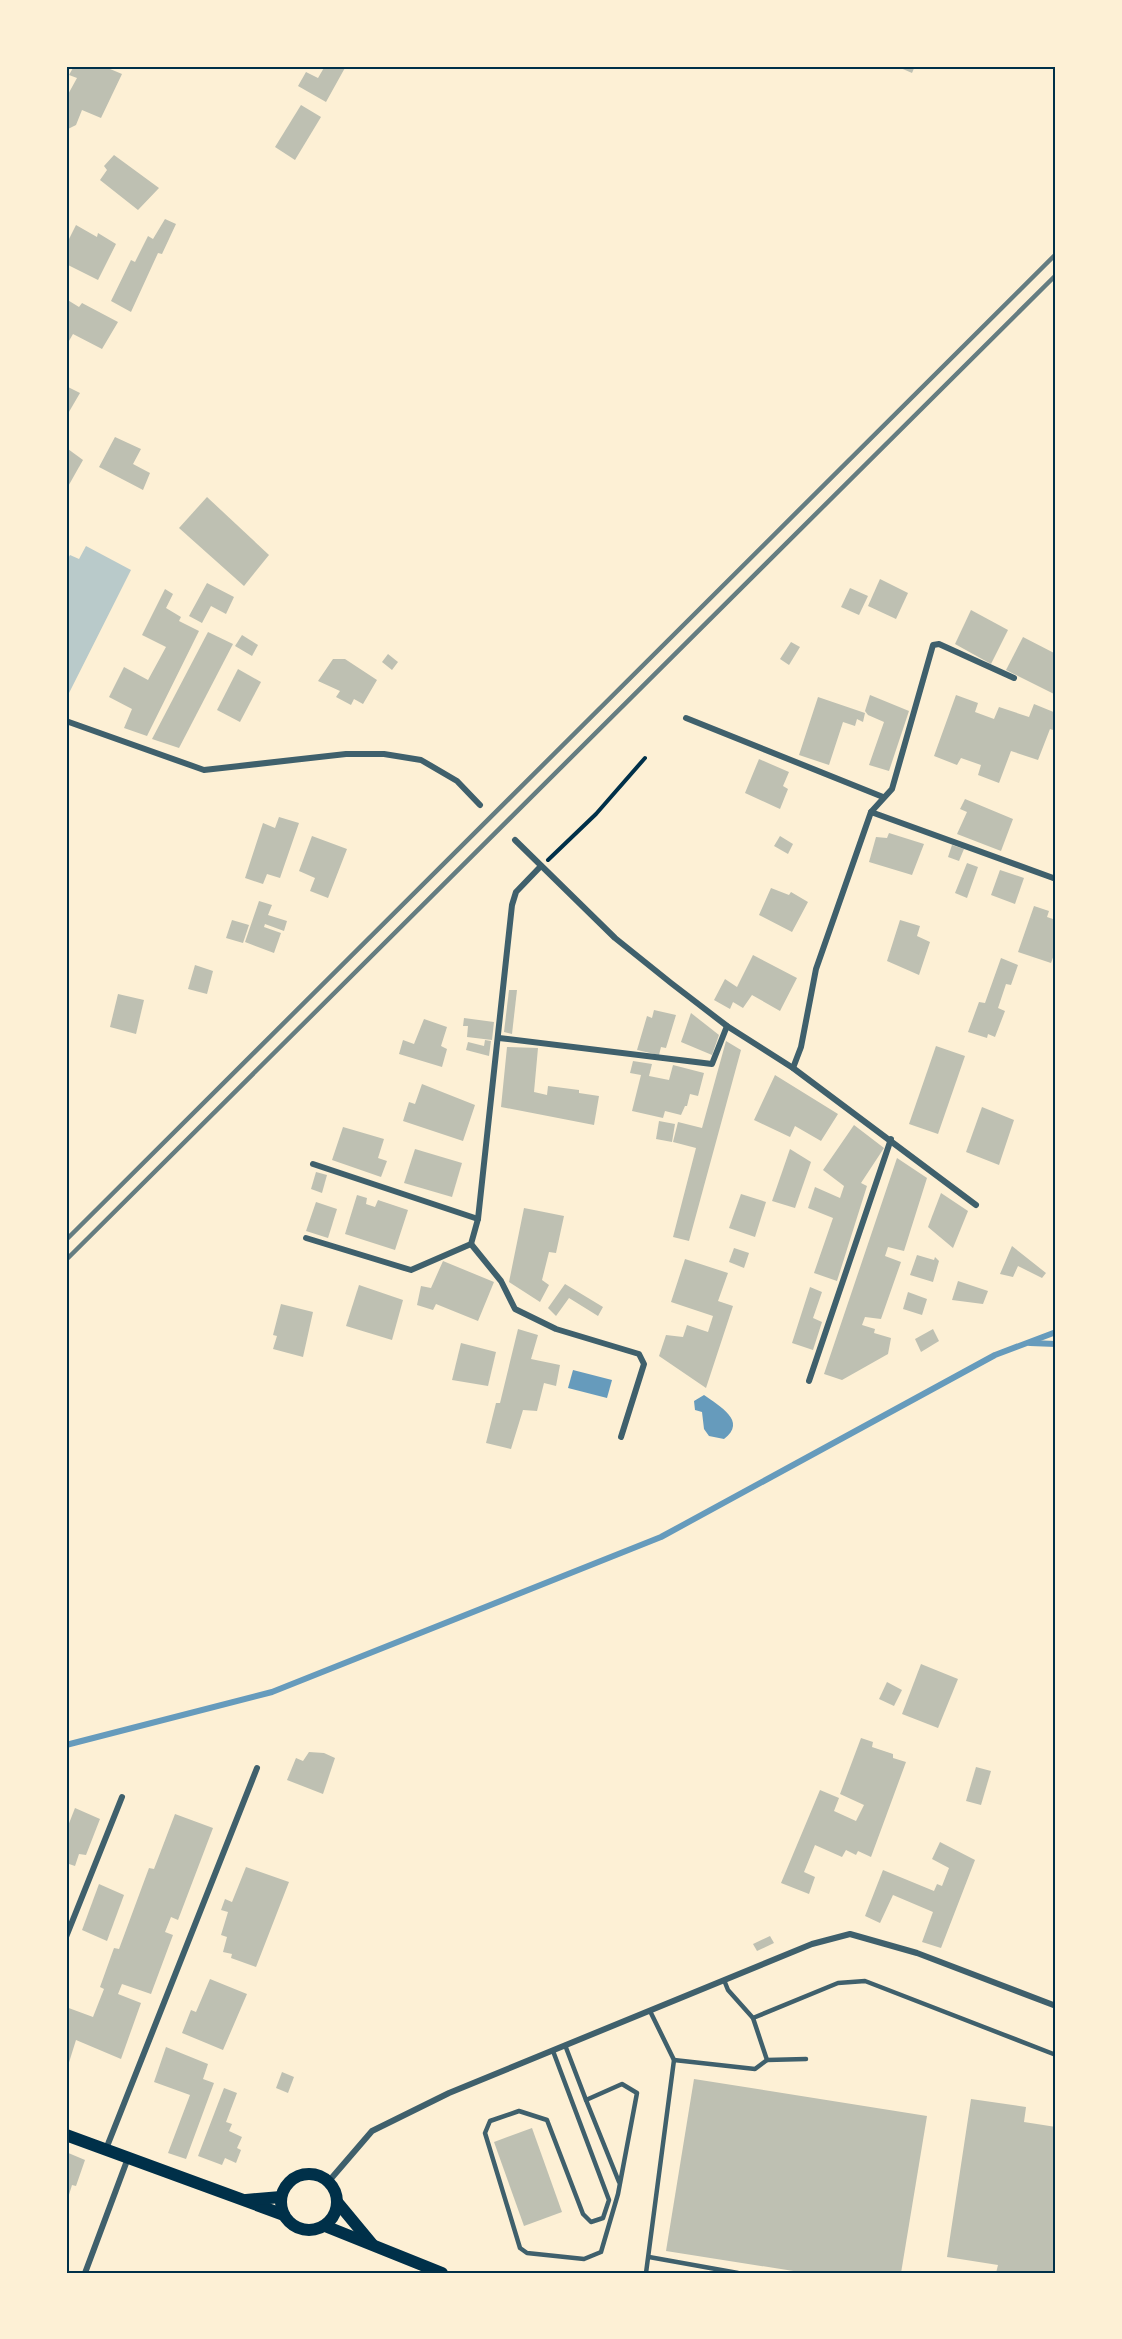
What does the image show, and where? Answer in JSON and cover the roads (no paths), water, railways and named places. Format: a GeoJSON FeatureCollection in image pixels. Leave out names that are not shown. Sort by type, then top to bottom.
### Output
{"type":"FeatureCollection","features":[{"type":"Feature","properties":{"kind":"main road"},"geometry":{"type":"LineString","coordinates":[[66,2135],[284,2215],[298,2228],[316,2229],[325,2226],[332,2219],[338,2203]]}},
{"type":"Feature","properties":{"kind":"main road"},"geometry":{"type":"LineString","coordinates":[[284,2215],[281,2197],[284,2187],[297,2176],[315,2174],[329,2181],[334,2187],[338,2203],[372,2245]]}},
{"type":"Feature","properties":{"kind":"main road"},"geometry":{"type":"LineString","coordinates":[[242,2200],[281,2197]]}},
{"type":"Feature","properties":{"kind":"main road"},"geometry":{"type":"LineString","coordinates":[[325,2226],[442,2273]]}},
{"type":"Feature","properties":{"kind":"street"},"geometry":{"type":"LineString","coordinates":[[793,1068],[801,1047],[816,969],[872,812],[892,789],[933,645],[939,644],[1014,678]]}},
{"type":"Feature","properties":{"kind":"street"},"geometry":{"type":"LineString","coordinates":[[686,718],[883,797]]}},
{"type":"Feature","properties":{"kind":"street"},"geometry":{"type":"LineString","coordinates":[[66,720],[204,770],[346,754],[384,754],[421,760],[457,781],[480,805]]}},
{"type":"Feature","properties":{"kind":"street"},"geometry":{"type":"LineString","coordinates":[[872,812],[1056,879]]}},
{"type":"Feature","properties":{"kind":"street"},"geometry":{"type":"LineString","coordinates":[[515,840],[615,938],[727,1026],[793,1068],[891,1139],[976,1205]]}},
{"type":"Feature","properties":{"kind":"street"},"geometry":{"type":"LineString","coordinates":[[471,1244],[478,1219],[512,905],[516,892],[541,866]]}},
{"type":"Feature","properties":{"kind":"street"},"geometry":{"type":"LineString","coordinates":[[499,1038],[712,1064],[727,1026]]}},
{"type":"Feature","properties":{"kind":"street"},"geometry":{"type":"LineString","coordinates":[[809,1381],[891,1139]]}},
{"type":"Feature","properties":{"kind":"street"},"geometry":{"type":"LineString","coordinates":[[313,1164],[478,1219]]}},
{"type":"Feature","properties":{"kind":"street"},"geometry":{"type":"LineString","coordinates":[[306,1238],[411,1270],[471,1244]]}},
{"type":"Feature","properties":{"kind":"street"},"geometry":{"type":"LineString","coordinates":[[471,1244],[501,1281],[515,1309],[556,1329],[639,1354],[644,1364],[621,1437]]}},
{"type":"Feature","properties":{"kind":"street"},"geometry":{"type":"LineString","coordinates":[[106,2150],[257,1768]]}},
{"type":"Feature","properties":{"kind":"street"},"geometry":{"type":"LineString","coordinates":[[66,1937],[122,1797]]}},
{"type":"Feature","properties":{"kind":"street"},"geometry":{"type":"LineString","coordinates":[[329,2181],[372,2131],[449,2093],[812,1944],[850,1934],[917,1953],[1056,2006]]}},
{"type":"Feature","properties":{"kind":"street"},"geometry":{"type":"LineString","coordinates":[[85,2273],[128,2158]]}},
{"type":"Feature","properties":{"kind":"lane"},"geometry":{"type":"LineString","coordinates":[[724,1980],[728,1990],[753,2018],[767,2060]]}},
{"type":"Feature","properties":{"kind":"lane"},"geometry":{"type":"LineString","coordinates":[[753,2018],[838,1983],[866,1982],[1056,2055]]}},
{"type":"Feature","properties":{"kind":"lane"},"geometry":{"type":"LineString","coordinates":[[646,2273],[674,2060],[650,2011]]}},
{"type":"Feature","properties":{"kind":"lane"},"geometry":{"type":"LineString","coordinates":[[565,2045],[619,2182]]}},
{"type":"Feature","properties":{"kind":"lane"},"geometry":{"type":"LineString","coordinates":[[553,2050],[609,2200],[603,2218],[591,2222],[583,2214],[547,2120],[519,2111],[490,2121],[484,2133],[520,2248],[526,2253],[584,2259],[601,2252],[618,2194],[637,2093],[622,2084],[586,2100]]}},
{"type":"Feature","properties":{"kind":"lane"},"geometry":{"type":"LineString","coordinates":[[674,2060],[756,2069],[767,2060],[806,2059]]}},
{"type":"Feature","properties":{"kind":"lane"},"geometry":{"type":"LineString","coordinates":[[649,2257],[738,2273]]}},
{"type":"Feature","properties":{"kind":"water"},"geometry":{"type":"Polygon","coordinates":[[[573,1370],[612,1380],[607,1398],[568,1388],[573,1370]]]}},
{"type":"Feature","properties":{"kind":"water"},"geometry":{"type":"Polygon","coordinates":[[[704,1395],[729,1414],[732,1420],[731,1432],[724,1439],[709,1436],[704,1429],[702,1412],[695,1410],[694,1401],[704,1395]]]}},
{"type":"Feature","properties":{"kind":"waterway"},"geometry":{"type":"LineString","coordinates":[[66,1745],[272,1692],[661,1537],[995,1355],[1056,1332]]}},
{"type":"Feature","properties":{"kind":"waterway"},"geometry":{"type":"LineString","coordinates":[[1030,1343],[1056,1344]]}},
{"type":"Feature","properties":{"kind":"railway"},"geometry":{"type":"LineString","coordinates":[[66,1240],[1056,254]]}},
{"type":"Feature","properties":{"kind":"railway"},"geometry":{"type":"LineString","coordinates":[[66,1260],[1056,275]]}}]}
